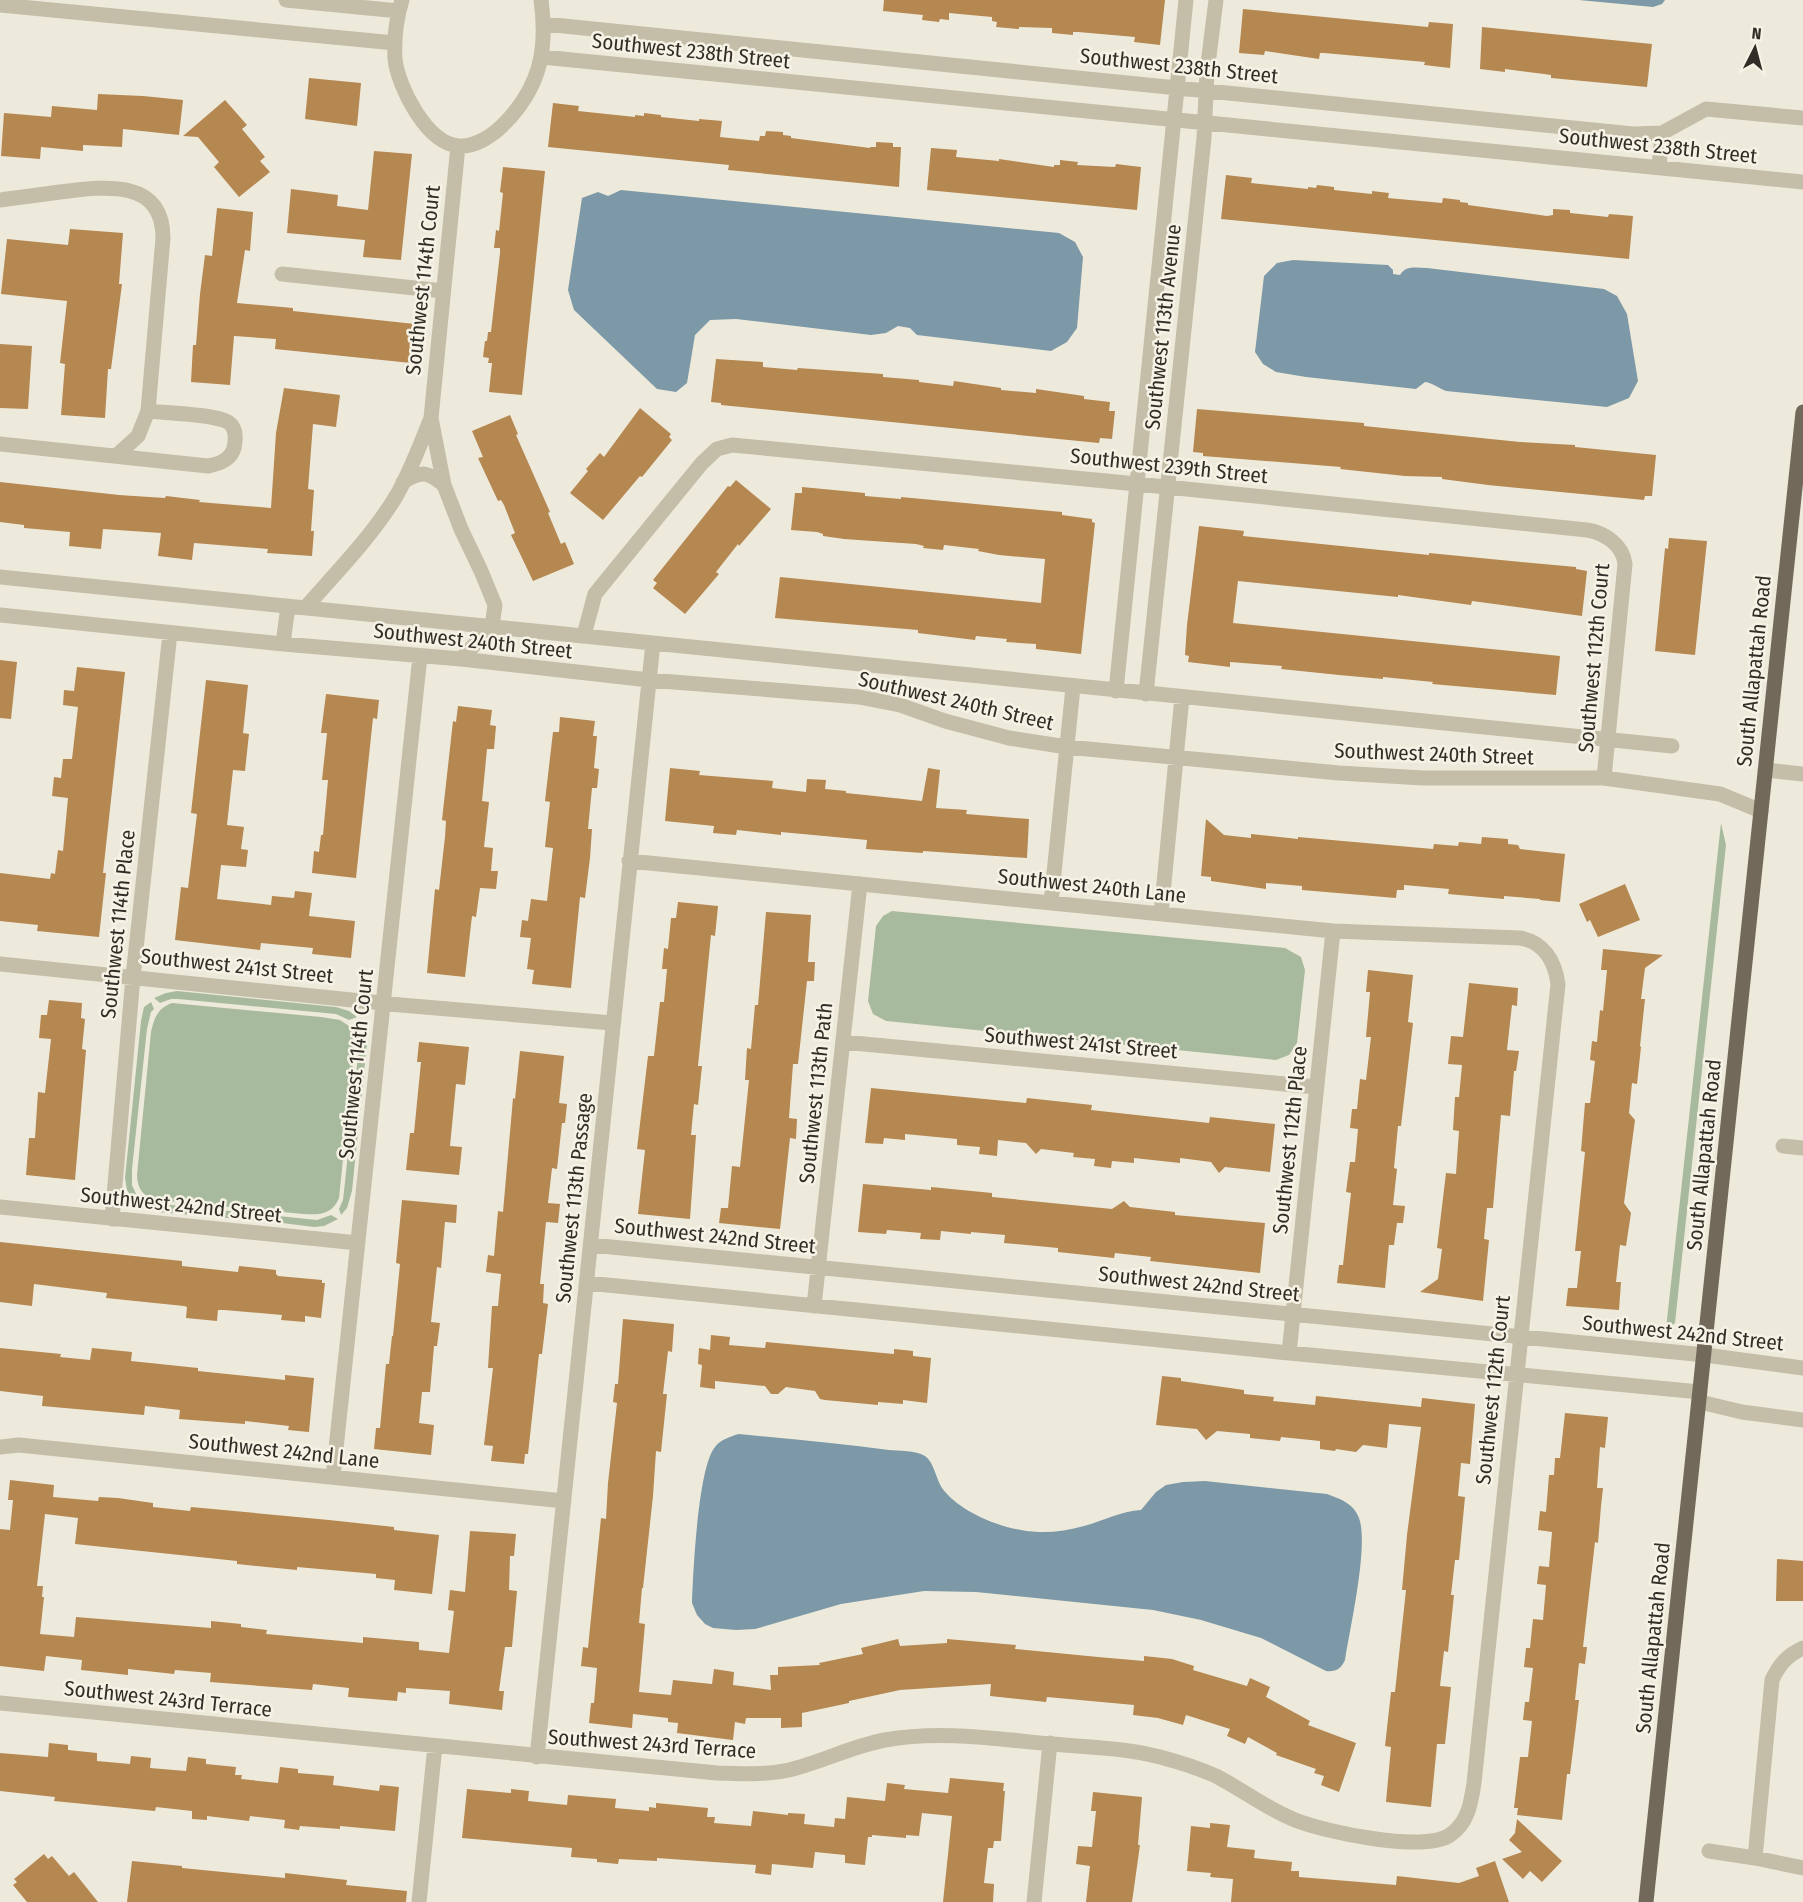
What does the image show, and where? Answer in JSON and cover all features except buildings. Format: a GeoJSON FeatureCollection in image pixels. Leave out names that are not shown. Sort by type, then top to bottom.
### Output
{"type":"FeatureCollection","features":[{"type":"Feature","properties":{"kind":"main road","name":"South Allapattah Road"},"geometry":{"type":"LineString","coordinates":[[1646,1902],[1803,412]]}},
{"type":"Feature","properties":{"kind":"street"},"geometry":{"type":"LineString","coordinates":[[286,0],[400,5],[394,43],[396,62],[417,114],[434,135],[446,143],[458,146],[470,145],[498,130],[519,109],[532,87],[542,57],[544,24],[541,0]]}},
{"type":"Feature","properties":{"kind":"street","name":"Southwest 113th Avenue"},"geometry":{"type":"LineString","coordinates":[[1116,691],[1186,0]]}},
{"type":"Feature","properties":{"kind":"street","name":"Southwest 113th Avenue"},"geometry":{"type":"LineString","coordinates":[[1146,694],[1216,0]]}},
{"type":"Feature","properties":{"kind":"street"},"geometry":{"type":"LineString","coordinates":[[0,5],[394,43]]}},
{"type":"Feature","properties":{"kind":"street","name":"Southwest 238th Street"},"geometry":{"type":"LineString","coordinates":[[544,24],[1633,134],[1662,133],[1706,109],[1803,118]]}},
{"type":"Feature","properties":{"kind":"street","name":"Southwest 238th Street"},"geometry":{"type":"LineString","coordinates":[[542,57],[1803,182]]}},
{"type":"Feature","properties":{"kind":"street"},"geometry":{"type":"LineString","coordinates":[[1659,167],[1662,133]]}},
{"type":"Feature","properties":{"kind":"street","name":"Southwest 114th Court"},"geometry":{"type":"LineString","coordinates":[[305,608],[348,560],[395,498],[416,457],[431,418],[458,146]]}},
{"type":"Feature","properties":{"kind":"street"},"geometry":{"type":"LineString","coordinates":[[0,200],[88,189],[128,189],[146,198],[160,215],[163,238],[148,411],[138,436],[116,456]]}},
{"type":"Feature","properties":{"kind":"street"},"geometry":{"type":"LineString","coordinates":[[282,274],[443,291]]}},
{"type":"Feature","properties":{"kind":"street"},"geometry":{"type":"LineString","coordinates":[[0,444],[208,466],[216,465],[233,452],[236,434],[228,422],[209,417],[148,411]]}},
{"type":"Feature","properties":{"kind":"street","name":"Southwest 114th Court"},"geometry":{"type":"LineString","coordinates":[[431,418],[444,485],[461,530],[482,571],[495,605],[492,626]]}},
{"type":"Feature","properties":{"kind":"street","name":"Southwest 239th Street"},"geometry":{"type":"LineString","coordinates":[[584,635],[595,594],[702,463],[714,451],[727,446],[744,445],[1587,530],[1602,535],[1616,545]]}},
{"type":"Feature","properties":{"kind":"street"},"geometry":{"type":"LineString","coordinates":[[403,482],[422,473],[434,477],[444,485]]}},
{"type":"Feature","properties":{"kind":"street","name":"Southwest 112th Court"},"geometry":{"type":"LineString","coordinates":[[1604,778],[1625,571],[1624,556],[1616,545]]}},
{"type":"Feature","properties":{"kind":"street","name":"Southwest 240th Street"},"geometry":{"type":"LineString","coordinates":[[0,577],[1672,746]]}},
{"type":"Feature","properties":{"kind":"street"},"geometry":{"type":"LineString","coordinates":[[283,644],[288,606]]}},
{"type":"Feature","properties":{"kind":"street","name":"Southwest 240th Street"},"geometry":{"type":"LineString","coordinates":[[0,615],[283,644],[460,659],[649,680],[876,700],[1009,738],[1067,747],[1423,778],[1604,778],[1720,794],[1761,811]]}},
{"type":"Feature","properties":{"kind":"street"},"geometry":{"type":"LineString","coordinates":[[460,659],[492,626]]}},
{"type":"Feature","properties":{"kind":"street","name":"Southwest 114th Place"},"geometry":{"type":"LineString","coordinates":[[112,1219],[133,977],[170,633]]}},
{"type":"Feature","properties":{"kind":"street","name":"Southwest 113th Passage"},"geometry":{"type":"LineString","coordinates":[[537,1757],[653,643]]}},
{"type":"Feature","properties":{"kind":"street","name":"Southwest 114th Court"},"geometry":{"type":"LineString","coordinates":[[333,1477],[420,656]]}},
{"type":"Feature","properties":{"kind":"street"},"geometry":{"type":"LineString","coordinates":[[1051,903],[1073,687]]}},
{"type":"Feature","properties":{"kind":"street"},"geometry":{"type":"LineString","coordinates":[[1161,914],[1182,697]]}},
{"type":"Feature","properties":{"kind":"street"},"geometry":{"type":"LineString","coordinates":[[1765,770],[1803,774]]}},
{"type":"Feature","properties":{"kind":"street","name":"Southwest 240th Lane"},"geometry":{"type":"LineString","coordinates":[[629,861],[1333,931],[1520,938],[1535,943],[1547,954]]}},
{"type":"Feature","properties":{"kind":"street","name":"Southwest 113th Path"},"geometry":{"type":"LineString","coordinates":[[814,1306],[860,884]]}},
{"type":"Feature","properties":{"kind":"street","name":"Southwest 112th Place"},"geometry":{"type":"LineString","coordinates":[[1289,1353],[1333,931]]}},
{"type":"Feature","properties":{"kind":"street","name":"Southwest 112th Court"},"geometry":{"type":"LineString","coordinates":[[1456,1830],[1467,1814],[1474,1783],[1558,984],[1554,963],[1547,954]]}},
{"type":"Feature","properties":{"kind":"street","name":"Southwest 241st Street"},"geometry":{"type":"LineString","coordinates":[[0,964],[383,1003],[612,1023]]}},
{"type":"Feature","properties":{"kind":"street","name":"Southwest 241st Street"},"geometry":{"type":"LineString","coordinates":[[843,1042],[1316,1087]]}},
{"type":"Feature","properties":{"kind":"street"},"geometry":{"type":"LineString","coordinates":[[1783,1146],[1803,1148]]}},
{"type":"Feature","properties":{"kind":"street","name":"Southwest 242nd Street"},"geometry":{"type":"LineString","coordinates":[[0,1207],[358,1243]]}},
{"type":"Feature","properties":{"kind":"street","name":"Southwest 242nd Street"},"geometry":{"type":"LineString","coordinates":[[591,1245],[1704,1355],[1803,1368]]}},
{"type":"Feature","properties":{"kind":"street"},"geometry":{"type":"LineString","coordinates":[[587,1283],[1516,1374],[1700,1397],[1742,1412],[1803,1420]]}},
{"type":"Feature","properties":{"kind":"street","name":"Southwest 242nd Lane"},"geometry":{"type":"LineString","coordinates":[[0,1447],[20,1445],[564,1501]]}},
{"type":"Feature","properties":{"kind":"street"},"geometry":{"type":"LineString","coordinates":[[1755,1857],[1772,1680],[1778,1667],[1788,1656],[1803,1648]]}},
{"type":"Feature","properties":{"kind":"street","name":"Southwest 243rd Terrace"},"geometry":{"type":"LineString","coordinates":[[0,1703],[699,1772],[766,1773],[812,1763],[882,1741],[909,1736],[954,1735],[1050,1743],[1137,1752],[1180,1763],[1215,1776],[1297,1821],[1339,1832],[1421,1843],[1442,1839],[1456,1830]]}},
{"type":"Feature","properties":{"kind":"street"},"geometry":{"type":"LineString","coordinates":[[1034,1902],[1050,1743]]}},
{"type":"Feature","properties":{"kind":"street"},"geometry":{"type":"LineString","coordinates":[[419,1902],[435,1746]]}},
{"type":"Feature","properties":{"kind":"street"},"geometry":{"type":"LineString","coordinates":[[1709,1851],[1755,1857],[1803,1868]]}},
{"type":"Feature","properties":{"kind":"green space"},"geometry":{"type":"Polygon","coordinates":[[[1721,823],[1726,845],[1675,1323],[1666,1329],[1721,823]]]}},
{"type":"Feature","properties":{"kind":"green space"},"geometry":{"type":"Polygon","coordinates":[[[892,911],[1285,948],[1301,957],[1305,970],[1297,1043],[1289,1055],[1276,1060],[886,1021],[873,1014],[868,1001],[876,926],[883,916],[892,911]]]}},
{"type":"Feature","properties":{"kind":"green space"},"geometry":{"type":"Polygon","coordinates":[[[177,991],[336,1007],[349,1011],[357,1017],[349,1020],[336,1014],[178,999],[160,1003],[154,998],[177,991]]]}},
{"type":"Feature","properties":{"kind":"green space"},"geometry":{"type":"Polygon","coordinates":[[[151,1002],[154,1009],[151,1012],[147,1029],[132,1169],[132,1185],[136,1194],[133,1199],[127,1190],[125,1178],[141,1021],[144,1007],[151,1002]]]}},
{"type":"Feature","properties":{"kind":"green space"},"geometry":{"type":"Polygon","coordinates":[[[172,1003],[321,1017],[340,1020],[349,1026],[355,1042],[339,1198],[333,1208],[320,1214],[303,1214],[158,1200],[142,1192],[138,1185],[137,1175],[151,1032],[157,1014],[172,1003]]]}},
{"type":"Feature","properties":{"kind":"green space"},"geometry":{"type":"Polygon","coordinates":[[[360,1021],[365,1029],[367,1043],[352,1191],[347,1208],[341,1215],[339,1209],[343,1200],[359,1046],[359,1035],[355,1027],[360,1021]]]}},
{"type":"Feature","properties":{"kind":"green space"},"geometry":{"type":"Polygon","coordinates":[[[143,1199],[152,1203],[317,1220],[331,1215],[338,1219],[324,1226],[314,1227],[158,1212],[136,1203],[143,1199]]]}},
{"type":"Feature","properties":{"kind":"water"},"geometry":{"type":"Polygon","coordinates":[[[1579,0],[1665,0],[1662,4],[1653,7],[1579,0]]]}},
{"type":"Feature","properties":{"kind":"water"},"geometry":{"type":"Polygon","coordinates":[[[621,190],[1059,233],[1075,242],[1083,257],[1077,328],[1067,342],[1051,351],[917,335],[910,328],[898,326],[886,333],[871,335],[736,319],[710,320],[695,335],[687,383],[676,392],[657,389],[574,310],[568,290],[582,198],[598,192],[608,196],[621,190]]]}},
{"type":"Feature","properties":{"kind":"water"},"geometry":{"type":"Polygon","coordinates":[[[1293,260],[1388,265],[1393,270],[1393,274],[1400,275],[1408,268],[1427,268],[1604,289],[1617,296],[1627,314],[1638,381],[1629,398],[1607,407],[1446,391],[1425,382],[1416,389],[1276,372],[1263,364],[1255,352],[1264,276],[1277,263],[1293,260]]]}},
{"type":"Feature","properties":{"kind":"water"},"geometry":{"type":"Polygon","coordinates":[[[739,1434],[921,1454],[931,1462],[942,1488],[957,1503],[989,1521],[1029,1531],[1068,1530],[1126,1512],[1141,1510],[1156,1492],[1166,1485],[1183,1482],[1205,1481],[1327,1494],[1354,1509],[1359,1518],[1361,1531],[1360,1566],[1345,1660],[1338,1669],[1326,1671],[1261,1638],[1201,1620],[1153,1610],[976,1592],[924,1591],[841,1604],[755,1629],[713,1628],[705,1624],[697,1615],[692,1603],[695,1546],[701,1497],[709,1458],[715,1447],[723,1440],[739,1434]]]}}]}
